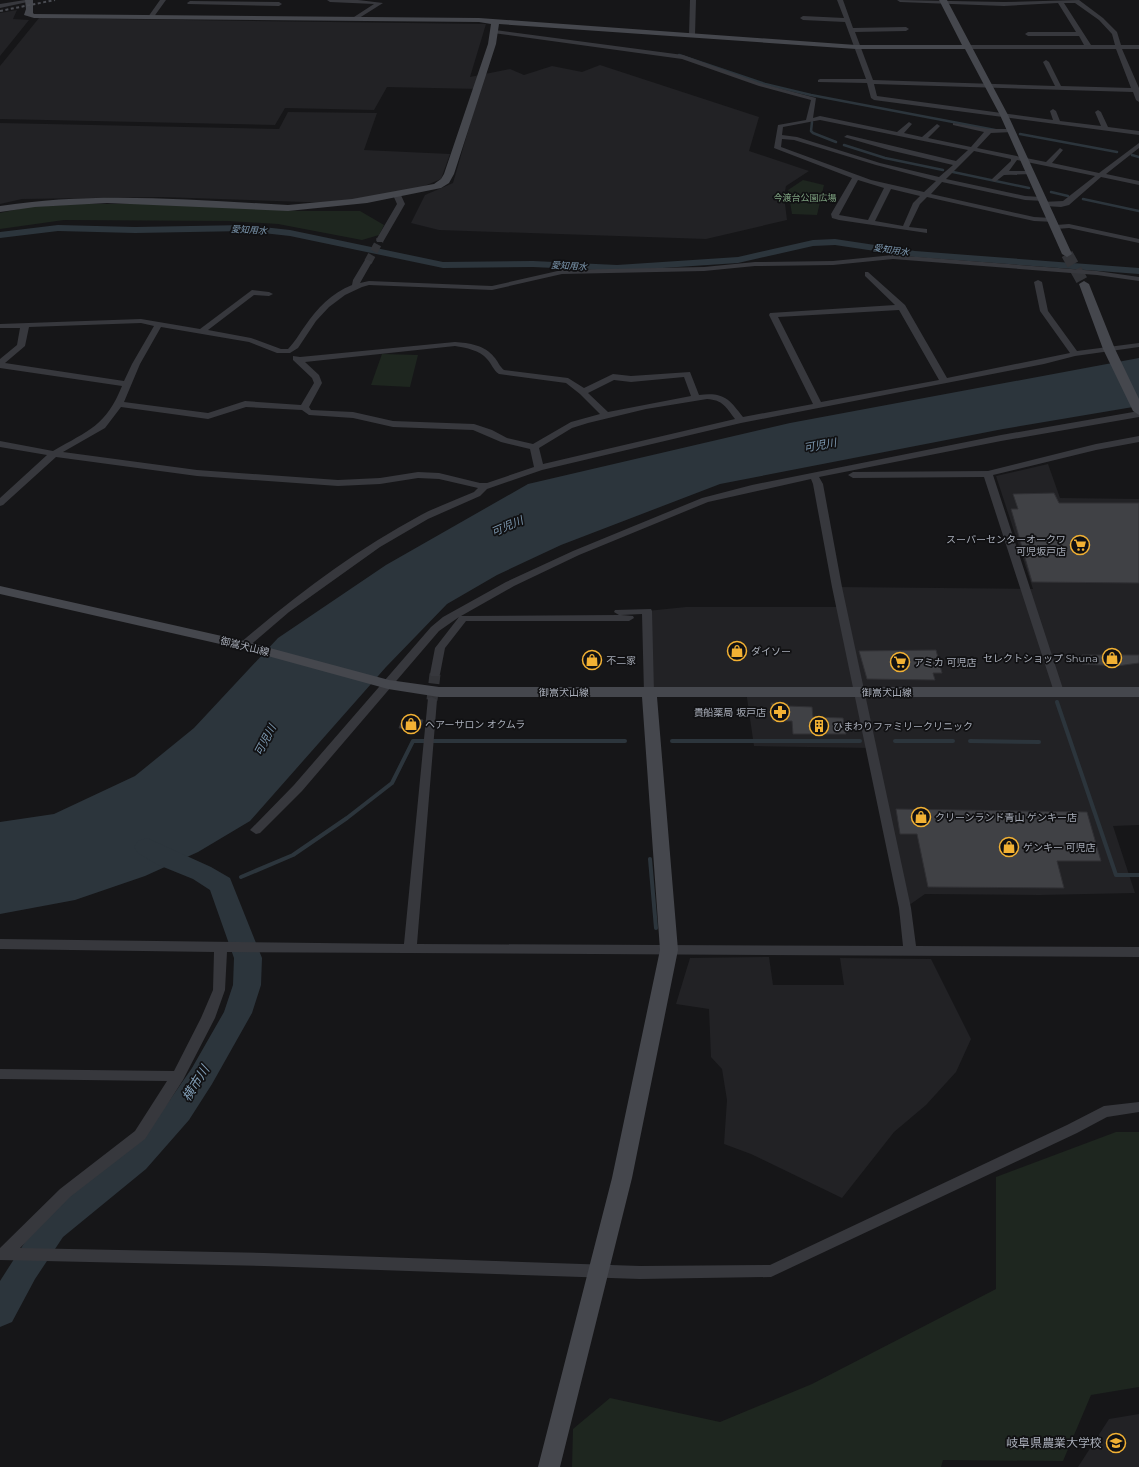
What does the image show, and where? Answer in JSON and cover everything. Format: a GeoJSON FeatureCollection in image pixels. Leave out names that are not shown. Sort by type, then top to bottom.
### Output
{"type":"FeatureCollection","features":[{"type":"Feature","properties":{"kind":"street"},"geometry":{"type":"LineString","coordinates":[[0,6],[29,0],[30,9],[28,15],[30,16],[479,20],[856,46],[1139,47]]}},
{"type":"Feature","properties":{"kind":"street"},"geometry":{"type":"LineString","coordinates":[[152,17],[163,0]]}},
{"type":"Feature","properties":{"kind":"street"},"geometry":{"type":"LineString","coordinates":[[330,0],[382,2]]}},
{"type":"Feature","properties":{"kind":"street"},"geometry":{"type":"LineString","coordinates":[[692,35],[693,0]]}},
{"type":"Feature","properties":{"kind":"street"},"geometry":{"type":"LineString","coordinates":[[840,0],[870,82],[874,98],[1139,133]]}},
{"type":"Feature","properties":{"kind":"street"},"geometry":{"type":"LineString","coordinates":[[900,0],[1004,4],[1076,1],[1115,33],[1118,46],[1137,90],[1139,100]]}},
{"type":"Feature","properties":{"kind":"street"},"geometry":{"type":"LineString","coordinates":[[944,1],[1004,115],[1024,160],[1032,173],[1043,202],[1067,254]]}},
{"type":"Feature","properties":{"kind":"street"},"geometry":{"type":"LineString","coordinates":[[196,3],[280,2],[273,18]]}},
{"type":"Feature","properties":{"kind":"street"},"geometry":{"type":"LineString","coordinates":[[356,18],[382,2]]}},
{"type":"Feature","properties":{"kind":"street"},"geometry":{"type":"LineString","coordinates":[[1061,2],[1079,34],[1088,46]]}},
{"type":"Feature","properties":{"kind":"street"},"geometry":{"type":"LineString","coordinates":[[803,18],[847,20]]}},
{"type":"Feature","properties":{"kind":"street"},"geometry":{"type":"LineString","coordinates":[[0,209],[43,202],[104,201],[307,207],[346,204],[429,188],[444,182],[449,174],[495,32],[495,24],[493,22]]}},
{"type":"Feature","properties":{"kind":"street"},"geometry":{"type":"LineString","coordinates":[[812,25],[851,29],[906,29]]}},
{"type":"Feature","properties":{"kind":"street"},"geometry":{"type":"LineString","coordinates":[[495,32],[683,56],[761,85],[814,99],[810,122]]}},
{"type":"Feature","properties":{"kind":"street"},"geometry":{"type":"LineString","coordinates":[[1028,34],[1079,34]]}},
{"type":"Feature","properties":{"kind":"street"},"geometry":{"type":"LineString","coordinates":[[1046,62],[1059,88]]}},
{"type":"Feature","properties":{"kind":"street"},"geometry":{"type":"LineString","coordinates":[[820,81],[1137,90]]}},
{"type":"Feature","properties":{"kind":"street"},"geometry":{"type":"LineString","coordinates":[[1053,110],[1058,122]]}},
{"type":"Feature","properties":{"kind":"street"},"geometry":{"type":"LineString","coordinates":[[1098,112],[1105,128]]}},
{"type":"Feature","properties":{"kind":"street"},"geometry":{"type":"LineString","coordinates":[[959,164],[891,149],[832,150],[777,148],[778,137],[780,126],[810,122],[820,118],[1139,183]]}},
{"type":"Feature","properties":{"kind":"street"},"geometry":{"type":"LineString","coordinates":[[899,134],[910,124]]}},
{"type":"Feature","properties":{"kind":"street"},"geometry":{"type":"LineString","coordinates":[[955,124],[989,131],[1011,131]]}},
{"type":"Feature","properties":{"kind":"street"},"geometry":{"type":"LineString","coordinates":[[832,150],[859,126]]}},
{"type":"Feature","properties":{"kind":"street"},"geometry":{"type":"LineString","coordinates":[[923,139],[937,126]]}},
{"type":"Feature","properties":{"kind":"street"},"geometry":{"type":"LineString","coordinates":[[905,228],[917,203],[959,164],[989,131]]}},
{"type":"Feature","properties":{"kind":"street"},"geometry":{"type":"LineString","coordinates":[[778,137],[795,138],[893,168],[941,180],[1061,205],[1066,203],[1139,145]]}},
{"type":"Feature","properties":{"kind":"street"},"geometry":{"type":"LineString","coordinates":[[832,150],[856,178],[888,187],[925,194],[1054,224],[1139,241]]}},
{"type":"Feature","properties":{"kind":"street"},"geometry":{"type":"LineString","coordinates":[[1047,164],[1060,150]]}},
{"type":"Feature","properties":{"kind":"street"},"geometry":{"type":"LineString","coordinates":[[995,180],[1014,162],[1014,158]]}},
{"type":"Feature","properties":{"kind":"street"},"geometry":{"type":"LineString","coordinates":[[1004,173],[1032,173]]}},
{"type":"Feature","properties":{"kind":"street"},"geometry":{"type":"LineString","coordinates":[[856,178],[835,216],[839,218],[924,231]]}},
{"type":"Feature","properties":{"kind":"street"},"geometry":{"type":"LineString","coordinates":[[870,223],[888,187]]}},
{"type":"Feature","properties":{"kind":"street"},"geometry":{"type":"LineString","coordinates":[[380,240],[401,204],[397,195]]}},
{"type":"Feature","properties":{"kind":"street"},"geometry":{"type":"LineString","coordinates":[[290,352],[295,347],[318,311],[356,285],[369,283],[492,288],[562,272],[626,272],[704,269],[755,264],[832,263],[894,257],[1097,273],[1139,279]]}},
{"type":"Feature","properties":{"kind":"street"},"geometry":{"type":"LineString","coordinates":[[356,285],[357,280],[368,262]]}},
{"type":"Feature","properties":{"kind":"street"},"geometry":{"type":"LineString","coordinates":[[868,274],[902,307],[944,381]]}},
{"type":"Feature","properties":{"kind":"street"},"geometry":{"type":"LineString","coordinates":[[1038,282],[1044,311],[1075,354]]}},
{"type":"Feature","properties":{"kind":"street"},"geometry":{"type":"LineString","coordinates":[[816,480],[1001,438],[1139,411],[1112,354],[1084,284]]}},
{"type":"Feature","properties":{"kind":"street"},"geometry":{"type":"LineString","coordinates":[[202,331],[252,292],[269,294]]}},
{"type":"Feature","properties":{"kind":"street"},"geometry":{"type":"LineString","coordinates":[[818,404],[774,315],[902,307]]}},
{"type":"Feature","properties":{"kind":"street"},"geometry":{"type":"LineString","coordinates":[[0,326],[141,321],[251,340],[280,351],[290,352],[316,377],[318,383],[304,408]]}},
{"type":"Feature","properties":{"kind":"street"},"geometry":{"type":"LineString","coordinates":[[0,503],[54,454],[102,426],[108,420],[118,404],[159,324]]}},
{"type":"Feature","properties":{"kind":"street"},"geometry":{"type":"LineString","coordinates":[[0,364],[21,346],[25,325]]}},
{"type":"Feature","properties":{"kind":"street"},"geometry":{"type":"LineString","coordinates":[[298,360],[455,344],[467,345],[478,349],[490,357],[497,370],[502,372],[568,381],[583,392],[606,415]]}},
{"type":"Feature","properties":{"kind":"street"},"geometry":{"type":"LineString","coordinates":[[244,645],[285,610],[364,554],[425,517],[477,494],[485,486],[539,468],[741,420],[818,404],[1044,362],[1075,354],[1112,354],[1139,345]]}},
{"type":"Feature","properties":{"kind":"street"},"geometry":{"type":"LineString","coordinates":[[0,364],[127,384]]}},
{"type":"Feature","properties":{"kind":"street"},"geometry":{"type":"LineString","coordinates":[[583,392],[613,377],[632,379],[687,374],[696,398]]}},
{"type":"Feature","properties":{"kind":"street"},"geometry":{"type":"LineString","coordinates":[[118,404],[208,416],[215,415],[245,404],[304,408],[310,412],[353,415],[393,424],[474,427],[489,432],[504,440],[534,447],[573,424],[606,415],[696,398],[716,397],[723,399],[741,420]]}},
{"type":"Feature","properties":{"kind":"street"},"geometry":{"type":"LineString","coordinates":[[256,830],[298,788],[440,625],[447,619],[510,584],[576,553],[698,503],[752,488],[866,474],[988,474],[1096,447],[1139,439]]}},
{"type":"Feature","properties":{"kind":"street"},"geometry":{"type":"LineString","coordinates":[[0,444],[54,454],[228,475],[338,483],[380,482],[425,476],[439,476],[485,486]]}},
{"type":"Feature","properties":{"kind":"street"},"geometry":{"type":"LineString","coordinates":[[534,447],[539,468]]}},
{"type":"Feature","properties":{"kind":"street"},"geometry":{"type":"LineString","coordinates":[[988,474],[1059,692]]}},
{"type":"Feature","properties":{"kind":"street"},"geometry":{"type":"LineString","coordinates":[[816,480],[905,908],[910,951]]}},
{"type":"Feature","properties":{"kind":"street","name":"御嵩犬山線"},"geometry":{"type":"LineString","coordinates":[[0,590],[244,645],[388,684],[439,692],[1139,692]]}},
{"type":"Feature","properties":{"kind":"street"},"geometry":{"type":"LineString","coordinates":[[549,1467],[600,1272],[630,1145],[669,950],[649,692],[647,611],[581,612],[568,618]]}},
{"type":"Feature","properties":{"kind":"street"},"geometry":{"type":"LineString","coordinates":[[435,674],[440,648],[463,618],[629,618]]}},
{"type":"Feature","properties":{"kind":"street"},"geometry":{"type":"LineString","coordinates":[[440,625],[458,624]]}},
{"type":"Feature","properties":{"kind":"street"},"geometry":{"type":"LineString","coordinates":[[410,949],[432,700]]}},
{"type":"Feature","properties":{"kind":"street"},"geometry":{"type":"LineString","coordinates":[[0,944],[252,948],[1139,952]]}},
{"type":"Feature","properties":{"kind":"street"},"geometry":{"type":"LineString","coordinates":[[2,1254],[65,1194],[140,1135],[178,1076],[208,1018],[219,990],[221,947]]}},
{"type":"Feature","properties":{"kind":"street"},"geometry":{"type":"LineString","coordinates":[[0,1074],[178,1076]]}},
{"type":"Feature","properties":{"kind":"street"},"geometry":{"type":"LineString","coordinates":[[2,1254],[357,1262],[600,1272],[719,1274],[771,1271],[1072,1129],[1104,1112],[1139,1107]]}},
{"type":"Feature","properties":{"kind":"shaded area"},"geometry":{"type":"Polygon","coordinates":[[[17,10],[13,19],[29,20],[0,56],[0,13],[17,10]]]}},
{"type":"Feature","properties":{"kind":"shaded area"},"geometry":{"type":"Polygon","coordinates":[[[39,18],[486,24],[470,77],[510,69],[524,75],[552,66],[582,72],[600,65],[759,117],[749,151],[809,171],[786,186],[784,196],[787,220],[706,239],[439,230],[411,223],[425,195],[453,183],[480,89],[387,87],[374,110],[285,108],[275,125],[0,119],[0,66],[39,18]]]}},
{"type":"Feature","properties":{"kind":"shaded area"},"geometry":{"type":"Polygon","coordinates":[[[288,112],[377,113],[364,150],[450,154],[441,179],[422,187],[334,203],[162,197],[22,199],[0,204],[0,123],[279,129],[288,112]]]}},
{"type":"Feature","properties":{"kind":"shaded area"},"geometry":{"type":"Polygon","coordinates":[[[1048,464],[1060,498],[1139,499],[1139,825],[1113,826],[1135,893],[1039,895],[925,894],[905,908],[871,748],[754,746],[746,691],[649,693],[647,611],[686,607],[841,607],[837,587],[1033,589],[996,476],[1048,464]]]}},
{"type":"Feature","properties":{"kind":"shaded area"},"geometry":{"type":"Polygon","coordinates":[[[769,957],[773,985],[844,985],[840,958],[931,959],[971,1039],[956,1072],[926,1105],[894,1132],[842,1198],[751,1154],[724,1144],[727,1100],[722,1069],[711,1057],[709,1009],[676,1004],[690,958],[769,957]]]}},
{"type":"Feature","properties":{"kind":"shaded area","name":"岐阜県農業大学校"},"geometry":{"type":"Polygon","coordinates":[[[1139,1414],[1139,1467],[1078,1467],[1109,1419],[1139,1414]]]}},
{"type":"Feature","properties":{"kind":"green space","name":"今渡台公園広場"},"geometry":{"type":"Polygon","coordinates":[[[803,180],[824,185],[817,215],[792,214],[788,190],[803,180]]]}},
{"type":"Feature","properties":{"kind":"green space"},"geometry":{"type":"Polygon","coordinates":[[[81,204],[157,204],[300,211],[360,211],[384,225],[379,235],[362,240],[278,224],[229,221],[64,220],[0,229],[0,213],[28,207],[81,204]]]}},
{"type":"Feature","properties":{"kind":"green space"},"geometry":{"type":"Polygon","coordinates":[[[382,354],[418,355],[410,387],[371,385],[382,354]]]}},
{"type":"Feature","properties":{"kind":"green space"},"geometry":{"type":"Polygon","coordinates":[[[1116,1132],[1139,1132],[1139,1387],[1091,1395],[1063,1461],[943,1460],[941,1467],[572,1467],[573,1429],[610,1398],[720,1422],[812,1384],[996,1289],[996,1177],[1116,1132]]]}},
{"type":"Feature","properties":{"kind":"water","name":"可児川"},"geometry":{"type":"Polygon","coordinates":[[[1139,358],[1139,406],[1003,429],[720,484],[561,545],[497,575],[447,604],[386,667],[250,821],[198,852],[145,876],[75,900],[0,914],[0,822],[54,814],[135,776],[194,728],[278,638],[386,565],[528,484],[790,423],[1139,358]]]}},
{"type":"Feature","properties":{"kind":"building","name":"スーパーセンターオークワ 可児坂戸店"},"geometry":{"type":"Polygon","coordinates":[[[1054,493],[1059,503],[1139,503],[1139,583],[1032,582],[1011,509],[1018,509],[1013,494],[1054,493]]]}},
{"type":"Feature","properties":{"kind":"building","name":"アミカ 可児店"},"geometry":{"type":"Polygon","coordinates":[[[936,650],[942,673],[933,673],[935,680],[867,679],[859,651],[936,650]]]}},
{"type":"Feature","properties":{"kind":"building","name":"セレクトショップ Shuna"},"geometry":{"type":"Polygon","coordinates":[[[1082,655],[1139,655],[1139,663],[1117,666],[1082,664],[1082,655]]]}},
{"type":"Feature","properties":{"kind":"building","name":"ひまわりファミリークリニック"},"geometry":{"type":"Polygon","coordinates":[[[771,703],[788,704],[788,706],[812,707],[813,717],[843,718],[846,734],[793,734],[792,721],[773,721],[771,703]]]}},
{"type":"Feature","properties":{"kind":"building","name":"ヘアーサロン オクムラ"},"geometry":{"type":"Polygon","coordinates":[[[403,718],[423,720],[420,729],[399,728],[403,718]]]}},
{"type":"Feature","properties":{"kind":"building","name":"ゲンキー 可児店"},"geometry":{"type":"Polygon","coordinates":[[[896,809],[1087,812],[1101,861],[1057,861],[1064,888],[928,887],[917,834],[900,834],[896,809]]]}},
{"type":"Feature","properties":{"kind":"waterway"},"geometry":{"type":"LineString","coordinates":[[679,55],[765,84],[811,95],[995,130]]}},
{"type":"Feature","properties":{"kind":"waterway"},"geometry":{"type":"LineString","coordinates":[[812,122],[811,131],[813,133],[836,142]]}},
{"type":"Feature","properties":{"kind":"waterway"},"geometry":{"type":"LineString","coordinates":[[1020,134],[1117,152]]}},
{"type":"Feature","properties":{"kind":"waterway"},"geometry":{"type":"LineString","coordinates":[[844,145],[885,158],[943,170]]}},
{"type":"Feature","properties":{"kind":"waterway"},"geometry":{"type":"LineString","coordinates":[[1132,155],[1139,157]]}},
{"type":"Feature","properties":{"kind":"waterway"},"geometry":{"type":"LineString","coordinates":[[953,172],[1029,188]]}},
{"type":"Feature","properties":{"kind":"waterway"},"geometry":{"type":"LineString","coordinates":[[1051,192],[1068,196]]}},
{"type":"Feature","properties":{"kind":"waterway"},"geometry":{"type":"LineString","coordinates":[[1083,199],[1139,211]]}},
{"type":"Feature","properties":{"kind":"waterway","name":"愛知用水"},"geometry":{"type":"LineString","coordinates":[[0,235],[23,231],[58,228],[135,230],[246,228],[290,233],[418,261],[443,265],[533,264],[617,268],[738,260],[813,243],[835,242],[915,254],[1139,271]]}},
{"type":"Feature","properties":{"kind":"waterway"},"geometry":{"type":"LineString","coordinates":[[1057,702],[1116,875],[1139,875]]}},
{"type":"Feature","properties":{"kind":"waterway"},"geometry":{"type":"LineString","coordinates":[[241,877],[293,855],[347,818],[392,783],[413,741],[625,741]]}},
{"type":"Feature","properties":{"kind":"waterway"},"geometry":{"type":"LineString","coordinates":[[672,741],[860,741]]}},
{"type":"Feature","properties":{"kind":"waterway"},"geometry":{"type":"LineString","coordinates":[[895,741],[953,741]]}},
{"type":"Feature","properties":{"kind":"waterway"},"geometry":{"type":"LineString","coordinates":[[970,741],[1039,742]]}},
{"type":"Feature","properties":{"kind":"waterway","name":"横市川"},"geometry":{"type":"LineString","coordinates":[[0,1312],[24,1269],[52,1227],[135,1160],[178,1112],[202,1076],[238,1013],[247,985],[248,958],[221,885],[202,873],[165,858],[147,847]]}},
{"type":"Feature","properties":{"kind":"waterway"},"geometry":{"type":"LineString","coordinates":[[650,859],[656,928]]}},
{"type":"Feature","properties":{"kind":"waterway","name":"横市川"},"geometry":{"type":"LineString","coordinates":[[221,885],[227,882]]}},
{"type":"Feature","properties":{"kind":"tunnel"},"geometry":{"type":"LineString","coordinates":[[368,262],[380,240]]}},
{"type":"Feature","properties":{"kind":"tunnel"},"geometry":{"type":"LineString","coordinates":[[1067,254],[1084,284]]}},
{"type":"Feature","properties":{"kind":"tunnel"},"geometry":{"type":"LineString","coordinates":[[432,700],[435,674]]}},
{"type":"Feature","properties":{"kind":"railway"},"geometry":{"type":"LineString","coordinates":[[0,11],[55,0]]}},
{"type":"Feature","properties":{"kind":"place","name":"スーパーセンターオークワ 可児坂戸店"},"geometry":{"type":"Point","coordinates":[1080,545]}},
{"type":"Feature","properties":{"kind":"place","name":"ダイソー"},"geometry":{"type":"Point","coordinates":[737,651]}},
{"type":"Feature","properties":{"kind":"place","name":"セレクトショップ Shuna"},"geometry":{"type":"Point","coordinates":[1112,658]}},
{"type":"Feature","properties":{"kind":"place","name":"不二家"},"geometry":{"type":"Point","coordinates":[592,660]}},
{"type":"Feature","properties":{"kind":"place","name":"アミカ 可児店"},"geometry":{"type":"Point","coordinates":[900,662]}},
{"type":"Feature","properties":{"kind":"place","name":"貴船薬局 坂戸店"},"geometry":{"type":"Point","coordinates":[780,712]}},
{"type":"Feature","properties":{"kind":"place","name":"ヘアーサロン オクムラ"},"geometry":{"type":"Point","coordinates":[411,724]}},
{"type":"Feature","properties":{"kind":"place","name":"ひまわりファミリークリニック"},"geometry":{"type":"Point","coordinates":[819,726]}},
{"type":"Feature","properties":{"kind":"place","name":"クリーンランド青山 ゲンキー店"},"geometry":{"type":"Point","coordinates":[921,817]}},
{"type":"Feature","properties":{"kind":"place","name":"ゲンキー 可児店"},"geometry":{"type":"Point","coordinates":[1009,847]}},
{"type":"Feature","properties":{"kind":"place","name":"岐阜県農業大学校"},"geometry":{"type":"Point","coordinates":[1116,1443]}}]}
